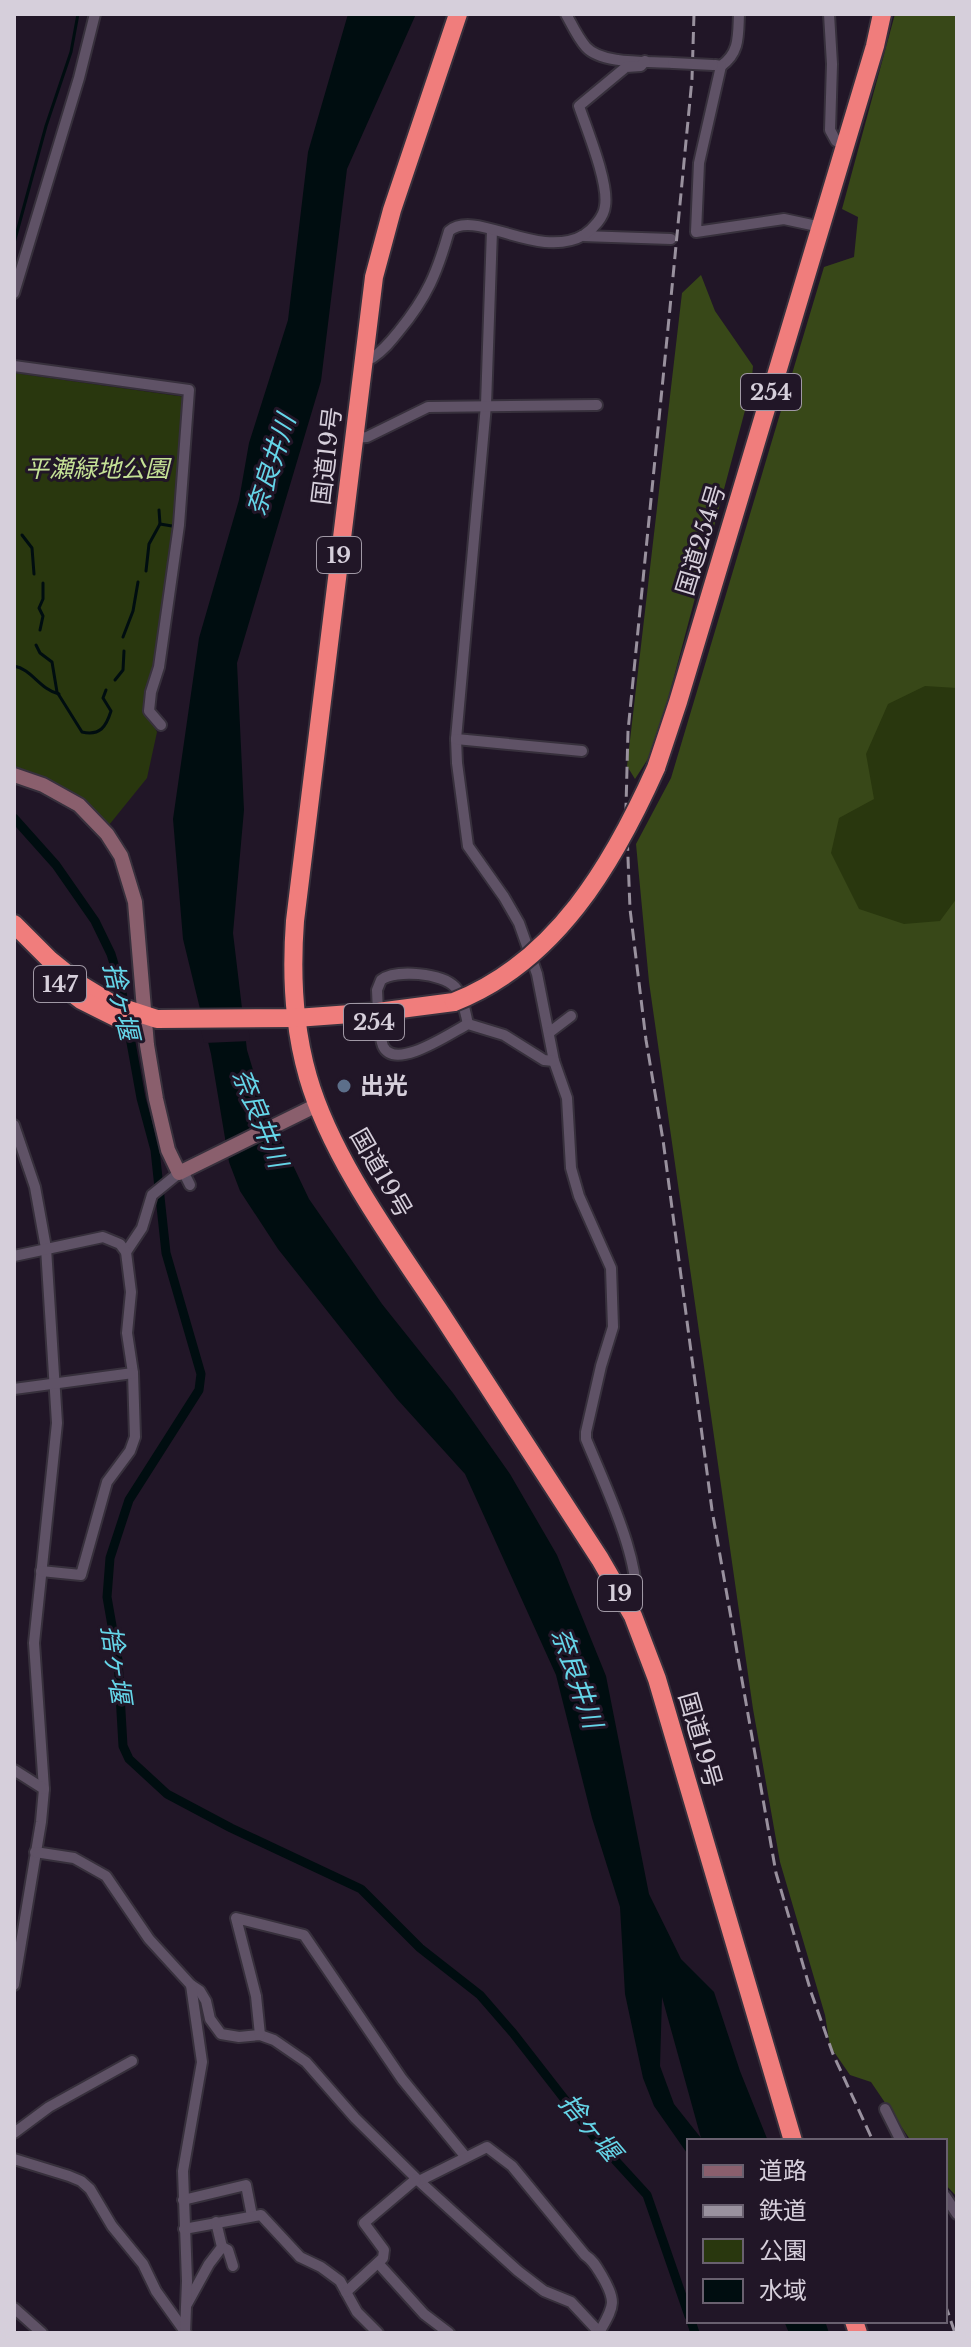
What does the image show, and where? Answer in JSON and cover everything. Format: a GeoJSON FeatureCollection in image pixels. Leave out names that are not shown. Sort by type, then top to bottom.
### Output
{"type":"FeatureCollection","features":[{"type":"Feature","properties":{"kind":"highway","name":"国道19号"},"geometry":{"type":"LineString","coordinates":[[458,14],[374,277],[295,921],[289,1023],[317,1105],[340,1154],[600,1559],[633,1616],[666,1709],[792,2139]]}},
{"type":"Feature","properties":{"kind":"highway","name":"国道254号"},"geometry":{"type":"LineString","coordinates":[[289,1023],[417,1016],[443,1009],[486,988],[517,969],[561,926],[608,861],[656,768],[678,702],[846,145],[882,14]]}},
{"type":"Feature","properties":{"kind":"highway","name":"147"},"geometry":{"type":"LineString","coordinates":[[14,924],[50,960],[115,1012]]}},
{"type":"Feature","properties":{"kind":"highway","name":"147"},"geometry":{"type":"LineString","coordinates":[[14,937],[71,993],[115,1012],[147,1022],[289,1023]]}},
{"type":"Feature","properties":{"kind":"street"},"geometry":{"type":"LineString","coordinates":[[14,293],[67,120],[95,14]]}},
{"type":"Feature","properties":{"kind":"street"},"geometry":{"type":"LineString","coordinates":[[566,14],[587,48],[607,59],[717,66],[734,55],[738,45],[739,14]]}},
{"type":"Feature","properties":{"kind":"street"},"geometry":{"type":"LineString","coordinates":[[829,14],[832,64],[830,130],[836,141],[846,145]]}},
{"type":"Feature","properties":{"kind":"street"},"geometry":{"type":"LineString","coordinates":[[363,357],[372,358],[385,348],[417,308],[431,286],[452,227],[465,223],[544,244],[564,242],[592,229],[603,214],[606,203],[599,164],[579,106],[626,67],[641,66],[645,61]]}},
{"type":"Feature","properties":{"kind":"street"},"geometry":{"type":"LineString","coordinates":[[717,66],[699,163],[696,232],[784,219],[812,225]]}},
{"type":"Feature","properties":{"kind":"street"},"geometry":{"type":"LineString","coordinates":[[492,230],[486,405],[456,739],[457,763],[468,846],[519,923],[537,974],[554,1061],[567,1098],[571,1168],[579,1196],[605,1249],[613,1281],[613,1327],[586,1432],[619,1521],[635,1579],[638,1599],[633,1616]]}},
{"type":"Feature","properties":{"kind":"street"},"geometry":{"type":"LineString","coordinates":[[582,236],[671,239]]}},
{"type":"Feature","properties":{"kind":"street"},"geometry":{"type":"LineString","coordinates":[[14,366],[189,390],[179,525],[159,667],[149,702],[149,711],[161,725]]}},
{"type":"Feature","properties":{"kind":"street"},"geometry":{"type":"LineString","coordinates":[[354,438],[367,437],[428,407],[597,405]]}},
{"type":"Feature","properties":{"kind":"street"},"geometry":{"type":"LineString","coordinates":[[456,739],[582,751]]}},
{"type":"Feature","properties":{"kind":"street"},"geometry":{"type":"LineString","coordinates":[[14,775],[43,785],[79,805],[107,834],[121,856],[135,902],[161,1125],[168,1150],[190,1185]]}},
{"type":"Feature","properties":{"kind":"street"},"geometry":{"type":"LineString","coordinates":[[468,1024],[458,991],[446,980],[398,973],[381,980],[377,990],[379,1016],[383,1046],[389,1053],[399,1056],[412,1053],[468,1024],[504,1035],[544,1060],[554,1061]]}},
{"type":"Feature","properties":{"kind":"street"},"geometry":{"type":"LineString","coordinates":[[550,1032],[571,1016]]}},
{"type":"Feature","properties":{"kind":"street"},"geometry":{"type":"LineString","coordinates":[[126,1252],[142,1228],[152,1195],[166,1184],[183,1171],[317,1105]]}},
{"type":"Feature","properties":{"kind":"street"},"geometry":{"type":"LineString","coordinates":[[14,1125],[35,1187],[46,1248],[57,1423],[34,1643],[44,1789],[14,1985]]}},
{"type":"Feature","properties":{"kind":"street"},"geometry":{"type":"LineString","coordinates":[[14,1256],[103,1237],[120,1244],[126,1252],[131,1292],[127,1333],[133,1373],[135,1437],[130,1451],[107,1482],[81,1575],[41,1571]]}},
{"type":"Feature","properties":{"kind":"street"},"geometry":{"type":"LineString","coordinates":[[14,1389],[133,1373]]}},
{"type":"Feature","properties":{"kind":"street"},"geometry":{"type":"LineString","coordinates":[[14,1770],[44,1789]]}},
{"type":"Feature","properties":{"kind":"street"},"geometry":{"type":"LineString","coordinates":[[35,1852],[74,1858],[106,1876],[149,1939],[200,1991],[210,2019],[221,2034],[239,2037],[260,2035],[274,2040],[306,2062],[355,2118],[418,2180],[518,2271],[544,2291],[571,2302],[600,2333],[611,2312],[613,2295],[593,2261],[512,2166],[487,2147],[418,2180],[364,2223],[384,2250],[383,2258],[346,2292]]}},
{"type":"Feature","properties":{"kind":"street"},"geometry":{"type":"LineString","coordinates":[[260,2035],[256,1996],[236,1918],[304,1935],[402,2079],[465,2156]]}},
{"type":"Feature","properties":{"kind":"street"},"geometry":{"type":"LineString","coordinates":[[186,2333],[183,2171],[202,2062],[191,1985]]}},
{"type":"Feature","properties":{"kind":"street"},"geometry":{"type":"LineString","coordinates":[[14,2133],[49,2107],[132,2061]]}},
{"type":"Feature","properties":{"kind":"street"},"geometry":{"type":"LineString","coordinates":[[885,2109],[900,2139]]}},
{"type":"Feature","properties":{"kind":"street"},"geometry":{"type":"LineString","coordinates":[[14,2159],[69,2176],[90,2189],[112,2226],[143,2264],[156,2291],[186,2333]]}},
{"type":"Feature","properties":{"kind":"street"},"geometry":{"type":"LineString","coordinates":[[183,2200],[246,2185],[252,2216]]}},
{"type":"Feature","properties":{"kind":"street"},"geometry":{"type":"LineString","coordinates":[[184,2229],[261,2215],[300,2257],[340,2281],[357,2312],[378,2333]]}},
{"type":"Feature","properties":{"kind":"street"},"geometry":{"type":"LineString","coordinates":[[216,2222],[222,2247],[228,2250],[233,2266]]}},
{"type":"Feature","properties":{"kind":"street"},"geometry":{"type":"LineString","coordinates":[[186,2306],[222,2247]]}},
{"type":"Feature","properties":{"kind":"street"},"geometry":{"type":"LineString","coordinates":[[378,2263],[424,2314],[449,2333]]}},
{"type":"Feature","properties":{"kind":"street"},"geometry":{"type":"LineString","coordinates":[[14,2308],[42,2333]]}},
{"type":"Feature","properties":{"kind":"green space"},"geometry":{"type":"Polygon","coordinates":[[[895,14],[957,14],[957,688],[925,686],[888,704],[866,754],[874,799],[839,818],[831,853],[859,909],[904,924],[940,921],[957,898],[957,2197],[947,2186],[947,2139],[910,2139],[871,2082],[850,2075],[830,2046],[825,2015],[780,1862],[753,1709],[649,982],[636,844],[671,778],[824,267],[854,257],[858,217],[842,209],[895,14]]]}},
{"type":"Feature","properties":{"kind":"green space"},"geometry":{"type":"Polygon","coordinates":[[[957,139],[957,1392],[817,810],[957,139]]]}},
{"type":"Feature","properties":{"kind":"green space"},"geometry":{"type":"Polygon","coordinates":[[[701,275],[715,311],[753,366],[751,388],[655,748],[635,779],[627,766],[682,293],[701,275]]]}},
{"type":"Feature","properties":{"kind":"green space","name":"平瀬緑地公園"},"geometry":{"type":"Polygon","coordinates":[[[14,373],[186,397],[178,515],[156,668],[145,702],[147,714],[157,732],[147,778],[109,825],[66,790],[14,767],[14,373]]]}},
{"type":"Feature","properties":{"kind":"water","name":"奈良井川"},"geometry":{"type":"Polygon","coordinates":[[[348,14],[416,14],[347,169],[321,381],[237,663],[244,810],[233,933],[247,1050],[262,1100],[309,1199],[382,1304],[453,1393],[510,1474],[557,1555],[606,1676],[649,1894],[681,1959],[714,1992],[740,2071],[767,2139],[687,2139],[687,2153],[654,2106],[643,2078],[625,1994],[620,1907],[592,1818],[556,1675],[465,1474],[397,1399],[278,1249],[240,1191],[229,1162],[211,1054],[183,939],[173,819],[199,638],[239,500],[249,443],[288,320],[308,152],[348,14]],[[662,1997],[660,2066],[674,2104],[701,2138],[662,1997]]]}},
{"type":"Feature","properties":{"kind":"water"},"geometry":{"type":"Polygon","coordinates":[[[785,2323],[826,2323],[829,2333],[789,2333],[785,2323]]]}},
{"type":"Feature","properties":{"kind":"pier"},"geometry":{"type":"Polygon","coordinates":[[[246,1008],[250,1041],[204,1043],[196,1009],[246,1008]]]}},
{"type":"Feature","properties":{"kind":"waterway"},"geometry":{"type":"LineString","coordinates":[[14,243],[46,126],[71,52],[78,14]]}},
{"type":"Feature","properties":{"kind":"waterway"},"geometry":{"type":"LineString","coordinates":[[159,510],[160,524]]}},
{"type":"Feature","properties":{"kind":"waterway"},"geometry":{"type":"LineString","coordinates":[[146,571],[149,544],[160,524],[172,526]]}},
{"type":"Feature","properties":{"kind":"waterway"},"geometry":{"type":"LineString","coordinates":[[22,535],[32,548],[34,574]]}},
{"type":"Feature","properties":{"kind":"waterway"},"geometry":{"type":"LineString","coordinates":[[123,637],[133,611],[138,582]]}},
{"type":"Feature","properties":{"kind":"waterway"},"geometry":{"type":"LineString","coordinates":[[40,630],[43,583]]}},
{"type":"Feature","properties":{"kind":"waterway"},"geometry":{"type":"LineString","coordinates":[[36,645],[40,653],[52,662],[57,692],[82,732],[93,733],[107,722],[111,711],[103,698],[106,690]]}},
{"type":"Feature","properties":{"kind":"waterway"},"geometry":{"type":"LineString","coordinates":[[115,680],[123,670],[124,651]]}},
{"type":"Feature","properties":{"kind":"waterway"},"geometry":{"type":"LineString","coordinates":[[14,666],[59,694]]}},
{"type":"Feature","properties":{"kind":"waterway","name":"捨ヶ堰"},"geometry":{"type":"LineString","coordinates":[[14,818],[56,865],[95,921],[111,954],[121,987],[141,1098],[155,1150],[166,1253],[201,1374],[199,1390],[129,1500],[110,1558],[107,1597],[118,1660],[123,1746],[129,1759],[167,1794],[361,1889],[420,1948],[480,1995],[594,2137],[647,2195],[687,2310]]}},
{"type":"Feature","properties":{"kind":"waterway","name":"捨ヶ堰"},"geometry":{"type":"LineString","coordinates":[[692,2323],[695,2333]]}},
{"type":"Feature","properties":{"kind":"railway"},"geometry":{"type":"LineString","coordinates":[[694,14],[692,79],[628,731],[626,807],[630,909],[712,1510],[776,1873],[833,2054],[872,2139]]}},
{"type":"Feature","properties":{"kind":"railway"},"geometry":{"type":"LineString","coordinates":[[947,2310],[955,2333]]}},
{"type":"Feature","properties":{"kind":"place","name":"出光"},"geometry":{"type":"Point","coordinates":[344,1086]}}]}
